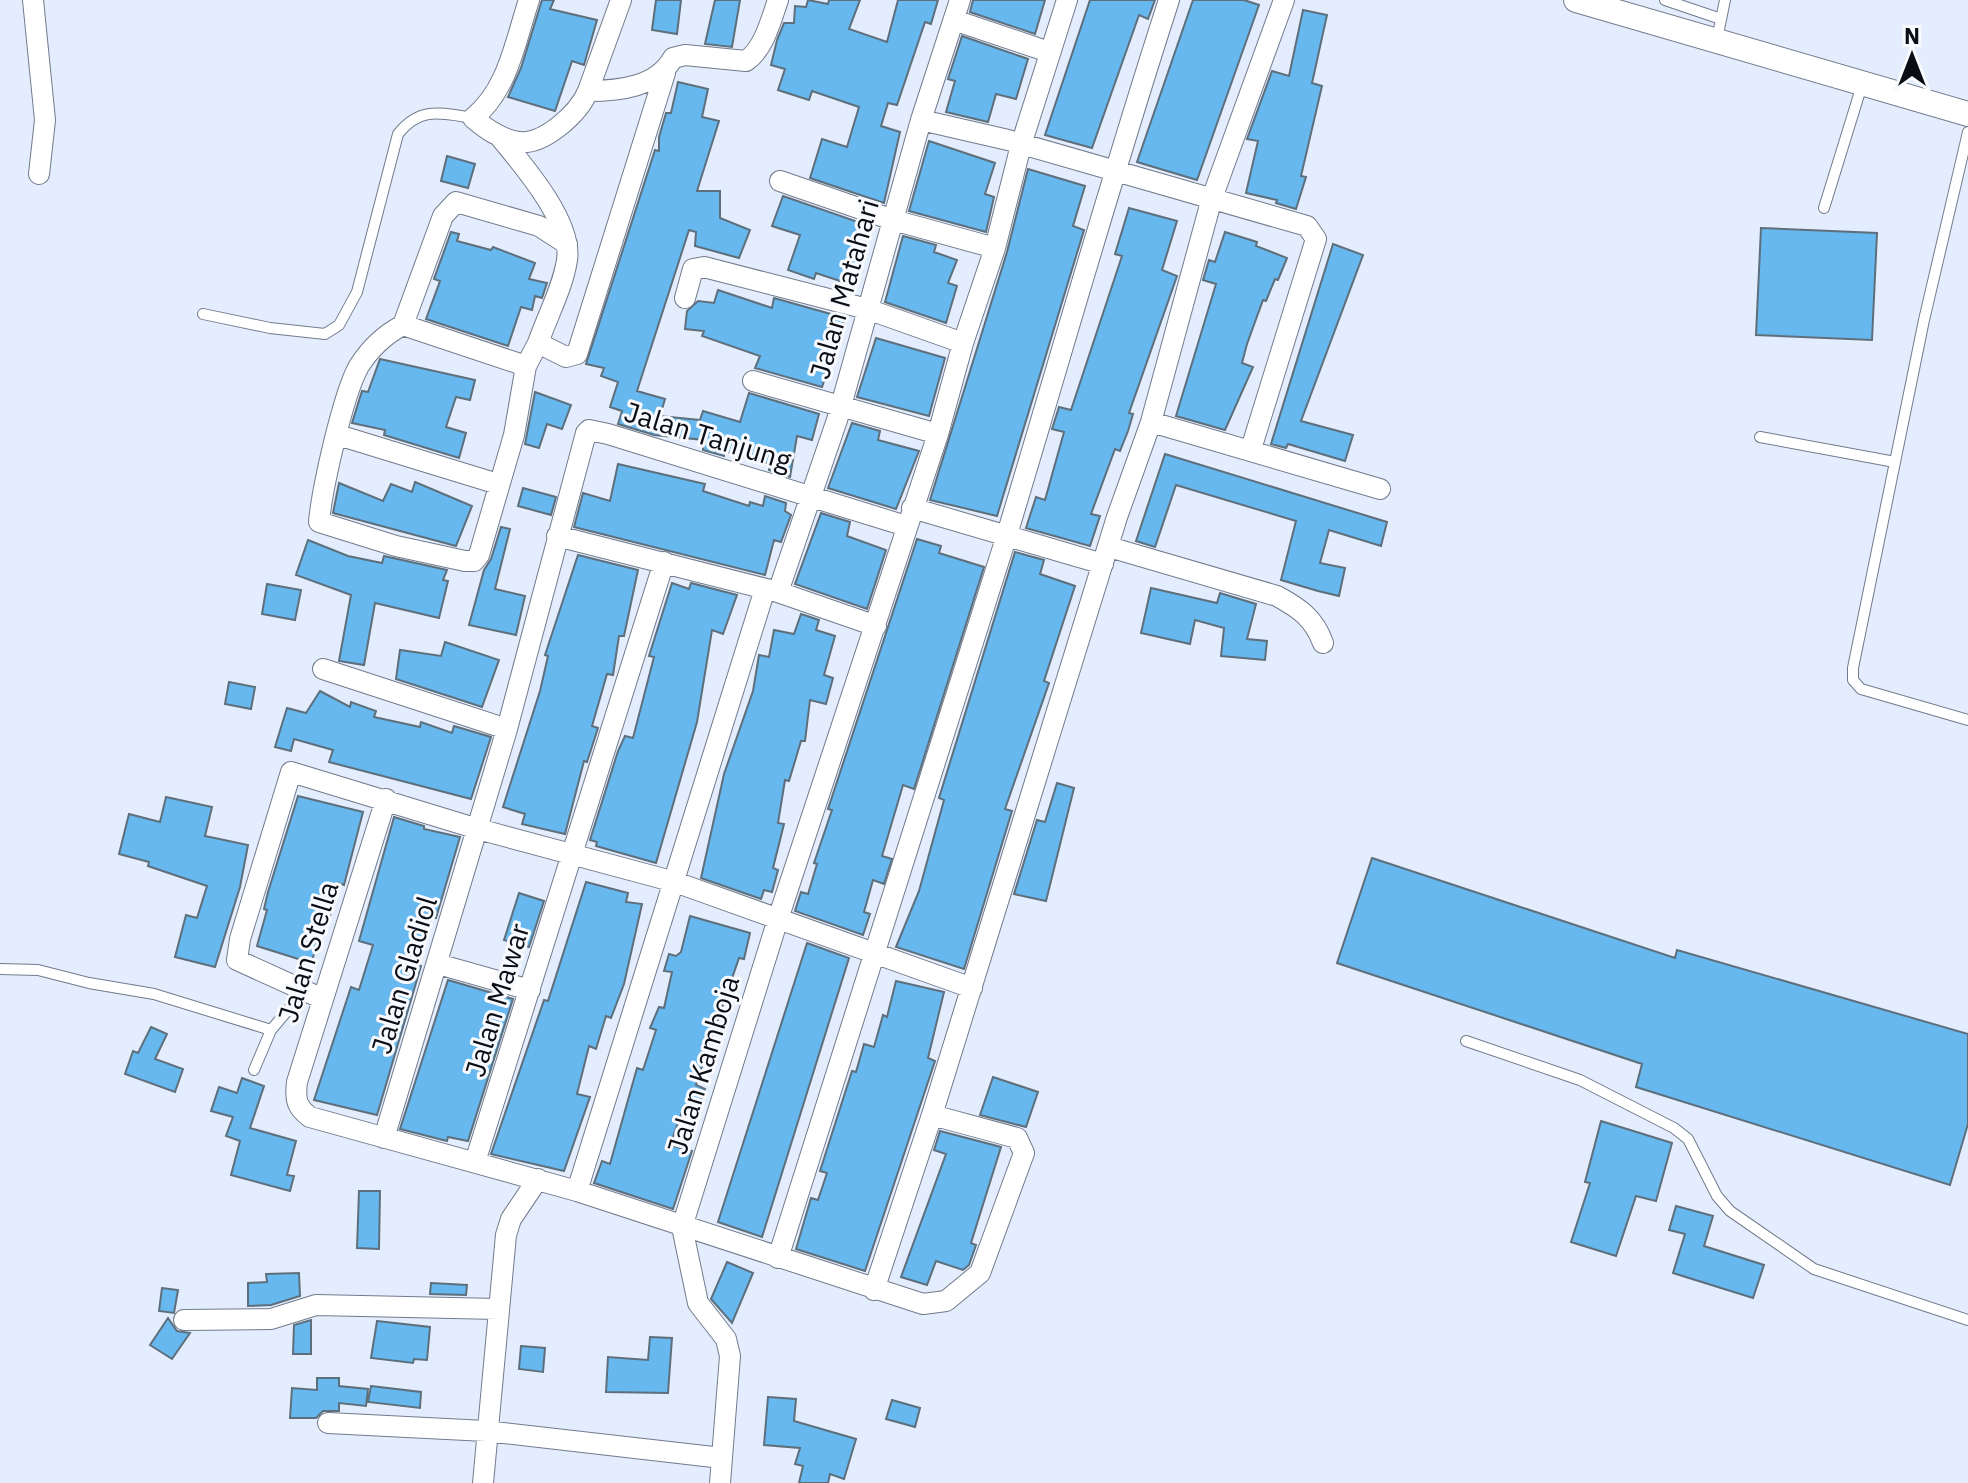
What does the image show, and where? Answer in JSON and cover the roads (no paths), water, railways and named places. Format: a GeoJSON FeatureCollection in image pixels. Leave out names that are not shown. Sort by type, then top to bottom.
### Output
{"type":"FeatureCollection","features":[{"type":"Feature","properties":{"kind":"street"},"geometry":{"type":"LineString","coordinates":[[33,0],[45,120],[39,174]]}},
{"type":"Feature","properties":{"kind":"street"},"geometry":{"type":"LineString","coordinates":[[529,0],[501,85],[491,103],[473,118],[499,136],[528,172],[564,230],[567,244],[567,260],[538,343],[526,366],[514,435],[479,555],[474,561],[396,546],[319,522],[338,435],[358,369],[384,335],[403,325],[443,216],[456,202],[539,226],[567,244]]}},
{"type":"Feature","properties":{"kind":"street"},"geometry":{"type":"LineString","coordinates":[[499,136],[521,143],[554,129],[579,111],[621,0]]}},
{"type":"Feature","properties":{"kind":"street"},"geometry":{"type":"LineString","coordinates":[[538,343],[566,357],[577,354],[665,73],[673,58],[685,55],[746,61],[753,56],[770,24],[778,0]]}},
{"type":"Feature","properties":{"kind":"street","name":"Jalan Matahari"},"geometry":{"type":"LineString","coordinates":[[577,1191],[772,590],[811,497],[841,404],[921,120],[960,0]]}},
{"type":"Feature","properties":{"kind":"street","name":"Jalan Kamboja"},"geometry":{"type":"LineString","coordinates":[[682,1227],[778,919],[938,434],[963,343],[995,248],[1021,145],[1067,0]]}},
{"type":"Feature","properties":{"kind":"street"},"geometry":{"type":"LineString","coordinates":[[778,1258],[876,955],[1006,536],[1113,172],[1169,0]]}},
{"type":"Feature","properties":{"kind":"street"},"geometry":{"type":"LineString","coordinates":[[874,1290],[1151,422],[1212,198],[1284,0]]}},
{"type":"Feature","properties":{"kind":"street"},"geometry":{"type":"LineString","coordinates":[[1576,0],[1719,29],[1863,83],[1968,114]]}},
{"type":"Feature","properties":{"kind":"street"},"geometry":{"type":"LineString","coordinates":[[954,20],[1043,50]]}},
{"type":"Feature","properties":{"kind":"street"},"geometry":{"type":"LineString","coordinates":[[588,91],[631,87],[665,73]]}},
{"type":"Feature","properties":{"kind":"street"},"geometry":{"type":"LineString","coordinates":[[921,120],[1307,226],[1316,239],[1251,449]]}},
{"type":"Feature","properties":{"kind":"street"},"geometry":{"type":"LineString","coordinates":[[780,181],[893,220],[995,248]]}},
{"type":"Feature","properties":{"kind":"street"},"geometry":{"type":"LineString","coordinates":[[685,298],[693,269],[704,267],[867,309],[963,343]]}},
{"type":"Feature","properties":{"kind":"street"},"geometry":{"type":"LineString","coordinates":[[403,325],[526,366]]}},
{"type":"Feature","properties":{"kind":"street"},"geometry":{"type":"LineString","coordinates":[[753,381],[938,434]]}},
{"type":"Feature","properties":{"kind":"street"},"geometry":{"type":"LineString","coordinates":[[1151,422],[1380,489]]}},
{"type":"Feature","properties":{"kind":"street","name":"Jalan Tanjung"},"geometry":{"type":"LineString","coordinates":[[589,430],[811,497],[1106,556],[1277,596],[1301,609],[1317,627],[1323,643]]}},
{"type":"Feature","properties":{"kind":"street","name":"Jalan Gladiol"},"geometry":{"type":"LineString","coordinates":[[384,1138],[507,729],[584,436],[589,430]]}},
{"type":"Feature","properties":{"kind":"street"},"geometry":{"type":"LineString","coordinates":[[338,435],[498,484]]}},
{"type":"Feature","properties":{"kind":"street"},"geometry":{"type":"LineString","coordinates":[[557,536],[772,590],[876,626]]}},
{"type":"Feature","properties":{"kind":"street","name":"Jalan Mawar"},"geometry":{"type":"LineString","coordinates":[[475,1162],[664,562]]}},
{"type":"Feature","properties":{"kind":"street"},"geometry":{"type":"LineString","coordinates":[[323,669],[507,729]]}},
{"type":"Feature","properties":{"kind":"street"},"geometry":{"type":"LineString","coordinates":[[314,994],[237,960],[291,772],[478,829],[675,882],[972,988]]}},
{"type":"Feature","properties":{"kind":"street","name":"Jalan Stella"},"geometry":{"type":"LineString","coordinates":[[384,1138],[310,1117],[300,1110],[295,1099],[314,994],[386,799]]}},
{"type":"Feature","properties":{"kind":"street"},"geometry":{"type":"LineString","coordinates":[[438,964],[530,990]]}},
{"type":"Feature","properties":{"kind":"street"},"geometry":{"type":"LineString","coordinates":[[384,1138],[538,1179],[874,1290],[934,1304],[946,1301],[980,1273],[1024,1153],[1017,1138],[932,1115]]}},
{"type":"Feature","properties":{"kind":"street"},"geometry":{"type":"LineString","coordinates":[[483,1483],[508,1227],[538,1179]]}},
{"type":"Feature","properties":{"kind":"street"},"geometry":{"type":"LineString","coordinates":[[682,1227],[698,1303],[726,1339],[730,1356],[720,1483]]}},
{"type":"Feature","properties":{"kind":"street"},"geometry":{"type":"LineString","coordinates":[[184,1320],[271,1319],[316,1305],[498,1309]]}},
{"type":"Feature","properties":{"kind":"street"},"geometry":{"type":"LineString","coordinates":[[328,1423],[486,1431],[722,1458]]}},
{"type":"Feature","properties":{"kind":"lane"},"geometry":{"type":"LineString","coordinates":[[1665,0],[1719,29],[1725,0]]}},
{"type":"Feature","properties":{"kind":"lane"},"geometry":{"type":"LineString","coordinates":[[1824,208],[1863,83]]}},
{"type":"Feature","properties":{"kind":"lane"},"geometry":{"type":"LineString","coordinates":[[203,314],[270,328],[325,334],[339,325],[357,292],[398,134],[411,118],[429,113],[473,118]]}},
{"type":"Feature","properties":{"kind":"lane"},"geometry":{"type":"LineString","coordinates":[[1968,132],[1924,320],[1853,680],[1861,689],[1968,720]]}},
{"type":"Feature","properties":{"kind":"lane"},"geometry":{"type":"LineString","coordinates":[[1760,437],[1895,462]]}},
{"type":"Feature","properties":{"kind":"lane"},"geometry":{"type":"LineString","coordinates":[[0,969],[38,970],[154,994],[271,1030]]}},
{"type":"Feature","properties":{"kind":"lane"},"geometry":{"type":"LineString","coordinates":[[254,1070],[271,1030],[314,994]]}},
{"type":"Feature","properties":{"kind":"lane"},"geometry":{"type":"LineString","coordinates":[[1466,1041],[1580,1080],[1674,1128],[1688,1139],[1717,1196],[1730,1211],[1814,1269],[1968,1320]]}}]}
